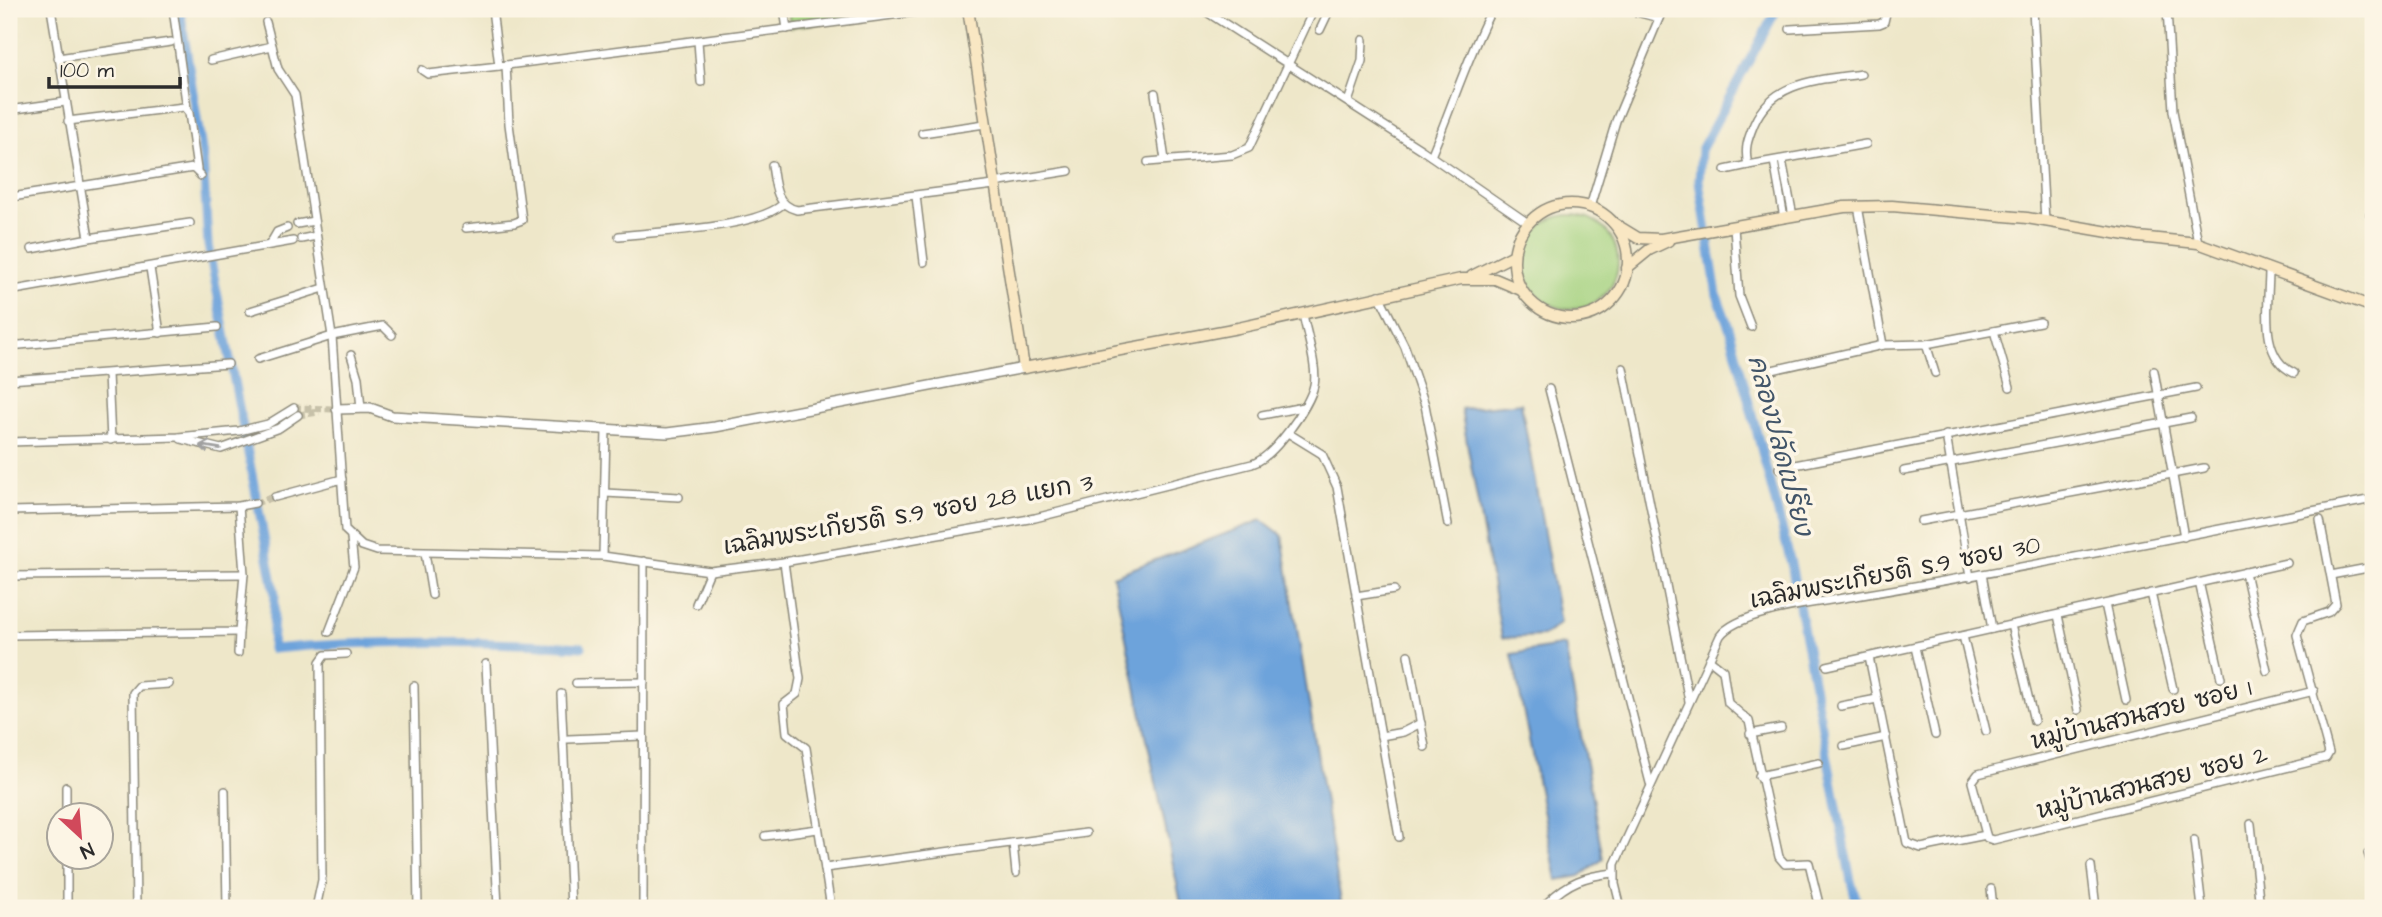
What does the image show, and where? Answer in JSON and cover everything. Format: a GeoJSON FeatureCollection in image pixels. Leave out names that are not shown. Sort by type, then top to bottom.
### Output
{"type":"FeatureCollection","features":[{"type":"Feature","properties":{"kind":"main road"},"geometry":{"type":"LineString","coordinates":[[968,9],[1024,368],[1303,314],[1379,295],[1461,279],[1495,279],[1521,290],[1546,313],[1580,318],[1610,302],[1623,284],[1627,268],[1625,243],[1615,225]]}},
{"type":"Feature","properties":{"kind":"main road"},"geometry":{"type":"LineString","coordinates":[[1521,290],[1515,273],[1514,256],[1518,238],[1528,223],[1557,206],[1590,207],[1638,238],[1675,238],[1858,206],[1892,206],[2045,220],[2138,237],[2197,243],[2373,307]]}},
{"type":"Feature","properties":{"kind":"main road"},"geometry":{"type":"LineString","coordinates":[[1627,268],[1648,250],[1675,238]]}},
{"type":"Feature","properties":{"kind":"main road"},"geometry":{"type":"LineString","coordinates":[[1461,279],[1514,256]]}},
{"type":"Feature","properties":{"kind":"street"},"geometry":{"type":"LineString","coordinates":[[51,9],[89,238]]}},
{"type":"Feature","properties":{"kind":"street"},"geometry":{"type":"LineString","coordinates":[[12,197],[79,185],[199,172],[173,9]]}},
{"type":"Feature","properties":{"kind":"street"},"geometry":{"type":"LineString","coordinates":[[466,228],[522,220],[503,65],[492,9]]}},
{"type":"Feature","properties":{"kind":"street"},"geometry":{"type":"LineString","coordinates":[[784,9],[787,29]]}},
{"type":"Feature","properties":{"kind":"street"},"geometry":{"type":"LineString","coordinates":[[422,70],[428,75],[939,9]]}},
{"type":"Feature","properties":{"kind":"street"},"geometry":{"type":"LineString","coordinates":[[1202,9],[1431,156],[1528,223]]}},
{"type":"Feature","properties":{"kind":"street"},"geometry":{"type":"LineString","coordinates":[[1148,162],[1232,155],[1249,148],[1314,9]]}},
{"type":"Feature","properties":{"kind":"street"},"geometry":{"type":"LineString","coordinates":[[1320,30],[1330,9]]}},
{"type":"Feature","properties":{"kind":"street"},"geometry":{"type":"LineString","coordinates":[[1431,156],[1452,107],[1466,61],[1492,9]]}},
{"type":"Feature","properties":{"kind":"street"},"geometry":{"type":"LineString","coordinates":[[1625,9],[1659,18]]}},
{"type":"Feature","properties":{"kind":"street"},"geometry":{"type":"LineString","coordinates":[[1590,207],[1616,121],[1663,9]]}},
{"type":"Feature","properties":{"kind":"street"},"geometry":{"type":"LineString","coordinates":[[1790,29],[1879,24],[1884,22],[1887,9]]}},
{"type":"Feature","properties":{"kind":"street"},"geometry":{"type":"LineString","coordinates":[[2033,9],[2045,220]]}},
{"type":"Feature","properties":{"kind":"street"},"geometry":{"type":"LineString","coordinates":[[2167,9],[2173,111],[2197,243]]}},
{"type":"Feature","properties":{"kind":"street"},"geometry":{"type":"LineString","coordinates":[[267,22],[278,69],[295,95],[332,336],[345,530],[351,538],[354,567],[329,632]]}},
{"type":"Feature","properties":{"kind":"street"},"geometry":{"type":"LineString","coordinates":[[1348,102],[1362,61],[1363,40]]}},
{"type":"Feature","properties":{"kind":"street"},"geometry":{"type":"LineString","coordinates":[[698,41],[701,82]]}},
{"type":"Feature","properties":{"kind":"street"},"geometry":{"type":"LineString","coordinates":[[58,58],[171,42]]}},
{"type":"Feature","properties":{"kind":"street"},"geometry":{"type":"LineString","coordinates":[[211,60],[272,46]]}},
{"type":"Feature","properties":{"kind":"street"},"geometry":{"type":"LineString","coordinates":[[1748,165],[1745,145],[1767,102],[1800,83],[1861,74]]}},
{"type":"Feature","properties":{"kind":"street"},"geometry":{"type":"LineString","coordinates":[[1155,93],[1165,160]]}},
{"type":"Feature","properties":{"kind":"street"},"geometry":{"type":"LineString","coordinates":[[9,110],[65,102]]}},
{"type":"Feature","properties":{"kind":"street"},"geometry":{"type":"LineString","coordinates":[[68,121],[179,106],[187,109]]}},
{"type":"Feature","properties":{"kind":"street"},"geometry":{"type":"LineString","coordinates":[[922,132],[985,124]]}},
{"type":"Feature","properties":{"kind":"street"},"geometry":{"type":"LineString","coordinates":[[1725,170],[1866,144]]}},
{"type":"Feature","properties":{"kind":"street"},"geometry":{"type":"LineString","coordinates":[[1778,161],[1789,217]]}},
{"type":"Feature","properties":{"kind":"street"},"geometry":{"type":"LineString","coordinates":[[772,165],[777,191],[783,204],[797,210],[916,196],[1069,171]]}},
{"type":"Feature","properties":{"kind":"street"},"geometry":{"type":"LineString","coordinates":[[916,196],[925,262]]}},
{"type":"Feature","properties":{"kind":"street"},"geometry":{"type":"LineString","coordinates":[[619,236],[713,226],[760,217],[783,204]]}},
{"type":"Feature","properties":{"kind":"street"},"geometry":{"type":"LineString","coordinates":[[1858,206],[1883,345]]}},
{"type":"Feature","properties":{"kind":"street"},"geometry":{"type":"LineString","coordinates":[[298,224],[314,221]]}},
{"type":"Feature","properties":{"kind":"street"},"geometry":{"type":"LineString","coordinates":[[32,249],[190,223]]}},
{"type":"Feature","properties":{"kind":"street"},"geometry":{"type":"LineString","coordinates":[[1734,227],[1739,296],[1751,327]]}},
{"type":"Feature","properties":{"kind":"street"},"geometry":{"type":"LineString","coordinates":[[270,244],[277,232],[287,228]]}},
{"type":"Feature","properties":{"kind":"street"},"geometry":{"type":"LineString","coordinates":[[9,291],[150,268],[316,236]]}},
{"type":"Feature","properties":{"kind":"street"},"geometry":{"type":"LineString","coordinates":[[150,268],[160,333]]}},
{"type":"Feature","properties":{"kind":"street"},"geometry":{"type":"LineString","coordinates":[[2269,271],[2269,334],[2273,357],[2280,367],[2294,373]]}},
{"type":"Feature","properties":{"kind":"street"},"geometry":{"type":"LineString","coordinates":[[250,311],[324,288]]}},
{"type":"Feature","properties":{"kind":"street"},"geometry":{"type":"LineString","coordinates":[[1379,295],[1405,347],[1425,405],[1448,524]]}},
{"type":"Feature","properties":{"kind":"street","name":"เฉลิมพระเกียรติ ร.9 ซอย 28 แยก 3"},"geometry":{"type":"LineString","coordinates":[[351,538],[376,551],[603,556],[710,571],[784,562],[1035,518],[1252,464],[1268,457],[1288,433],[1314,386],[1303,314]]}},
{"type":"Feature","properties":{"kind":"street"},"geometry":{"type":"LineString","coordinates":[[1759,373],[1883,345],[1926,344],[2040,322]]}},
{"type":"Feature","properties":{"kind":"street"},"geometry":{"type":"LineString","coordinates":[[258,359],[332,336],[383,326],[392,335]]}},
{"type":"Feature","properties":{"kind":"street"},"geometry":{"type":"LineString","coordinates":[[9,346],[217,327]]}},
{"type":"Feature","properties":{"kind":"street"},"geometry":{"type":"LineString","coordinates":[[1994,331],[2010,387]]}},
{"type":"Feature","properties":{"kind":"street"},"geometry":{"type":"LineString","coordinates":[[1926,344],[1935,373]]}},
{"type":"Feature","properties":{"kind":"street"},"geometry":{"type":"LineString","coordinates":[[351,355],[358,378],[361,408]]}},
{"type":"Feature","properties":{"kind":"street"},"geometry":{"type":"LineString","coordinates":[[9,380],[228,364]]}},
{"type":"Feature","properties":{"kind":"street"},"geometry":{"type":"LineString","coordinates":[[337,409],[361,408],[392,416],[667,433],[715,427],[1024,368]]}},
{"type":"Feature","properties":{"kind":"street"},"geometry":{"type":"LineString","coordinates":[[1623,368],[1689,701]]}},
{"type":"Feature","properties":{"kind":"street"},"geometry":{"type":"LineString","coordinates":[[2154,371],[2184,537]]}},
{"type":"Feature","properties":{"kind":"street"},"geometry":{"type":"LineString","coordinates":[[108,374],[111,440]]}},
{"type":"Feature","properties":{"kind":"street"},"geometry":{"type":"LineString","coordinates":[[1779,468],[2196,388]]}},
{"type":"Feature","properties":{"kind":"street"},"geometry":{"type":"LineString","coordinates":[[1549,389],[1650,784]]}},
{"type":"Feature","properties":{"kind":"street"},"geometry":{"type":"LineString","coordinates":[[1262,415],[1303,407]]}},
{"type":"Feature","properties":{"kind":"street"},"geometry":{"type":"LineString","coordinates":[[9,442],[111,440],[257,431],[279,428],[296,412]]}},
{"type":"Feature","properties":{"kind":"street"},"geometry":{"type":"LineString","coordinates":[[1904,471],[2191,418]]}},
{"type":"Feature","properties":{"kind":"street"},"geometry":{"type":"LineString","coordinates":[[603,556],[606,430]]}},
{"type":"Feature","properties":{"kind":"street"},"geometry":{"type":"LineString","coordinates":[[177,437],[212,449],[233,446],[257,431]]}},
{"type":"Feature","properties":{"kind":"street"},"geometry":{"type":"LineString","coordinates":[[1288,433],[1316,448],[1332,471],[1399,837]]}},
{"type":"Feature","properties":{"kind":"street"},"geometry":{"type":"LineString","coordinates":[[1946,436],[1970,577]]}},
{"type":"Feature","properties":{"kind":"street"},"geometry":{"type":"LineString","coordinates":[[1921,521],[2204,468]]}},
{"type":"Feature","properties":{"kind":"street"},"geometry":{"type":"LineString","coordinates":[[275,497],[342,479]]}},
{"type":"Feature","properties":{"kind":"street"},"geometry":{"type":"LineString","coordinates":[[605,493],[680,497]]}},
{"type":"Feature","properties":{"kind":"street","name":"เฉลิมพระเกียรติ ร.9 ซอย 30"},"geometry":{"type":"LineString","coordinates":[[1614,873],[1650,784],[1709,659],[1726,628],[1741,620],[1817,603],[2184,537],[2373,499]]}},
{"type":"Feature","properties":{"kind":"street"},"geometry":{"type":"LineString","coordinates":[[9,511],[239,506],[255,503]]}},
{"type":"Feature","properties":{"kind":"street"},"geometry":{"type":"LineString","coordinates":[[238,653],[244,575],[239,506]]}},
{"type":"Feature","properties":{"kind":"street"},"geometry":{"type":"LineString","coordinates":[[2314,691],[2297,629],[2302,621],[2335,607],[2320,520]]}},
{"type":"Feature","properties":{"kind":"street"},"geometry":{"type":"LineString","coordinates":[[425,553],[432,595]]}},
{"type":"Feature","properties":{"kind":"street"},"geometry":{"type":"LineString","coordinates":[[643,908],[644,561]]}},
{"type":"Feature","properties":{"kind":"street"},"geometry":{"type":"LineString","coordinates":[[784,562],[800,679],[797,694],[784,704],[786,727],[790,737],[806,748],[831,908]]}},
{"type":"Feature","properties":{"kind":"street"},"geometry":{"type":"LineString","coordinates":[[1827,666],[2287,563]]}},
{"type":"Feature","properties":{"kind":"street"},"geometry":{"type":"LineString","coordinates":[[2331,575],[2373,567]]}},
{"type":"Feature","properties":{"kind":"street"},"geometry":{"type":"LineString","coordinates":[[696,604],[710,571]]}},
{"type":"Feature","properties":{"kind":"street"},"geometry":{"type":"LineString","coordinates":[[2245,572],[2267,671]]}},
{"type":"Feature","properties":{"kind":"street"},"geometry":{"type":"LineString","coordinates":[[1982,574],[1992,629]]}},
{"type":"Feature","properties":{"kind":"street"},"geometry":{"type":"LineString","coordinates":[[9,576],[244,575]]}},
{"type":"Feature","properties":{"kind":"street"},"geometry":{"type":"LineString","coordinates":[[2199,582],[2221,678]]}},
{"type":"Feature","properties":{"kind":"street"},"geometry":{"type":"LineString","coordinates":[[1356,596],[1394,590]]}},
{"type":"Feature","properties":{"kind":"street"},"geometry":{"type":"LineString","coordinates":[[2151,593],[2173,689]]}},
{"type":"Feature","properties":{"kind":"street"},"geometry":{"type":"LineString","coordinates":[[2105,604],[2126,700]]}},
{"type":"Feature","properties":{"kind":"street"},"geometry":{"type":"LineString","coordinates":[[2057,615],[2078,710]]}},
{"type":"Feature","properties":{"kind":"street"},"geometry":{"type":"LineString","coordinates":[[2011,625],[2034,721]]}},
{"type":"Feature","properties":{"kind":"street"},"geometry":{"type":"LineString","coordinates":[[9,635],[239,632]]}},
{"type":"Feature","properties":{"kind":"street"},"geometry":{"type":"LineString","coordinates":[[1963,636],[1986,731]]}},
{"type":"Feature","properties":{"kind":"street"},"geometry":{"type":"LineString","coordinates":[[1915,647],[1935,735]]}},
{"type":"Feature","properties":{"kind":"street"},"geometry":{"type":"LineString","coordinates":[[316,908],[321,880],[320,662],[325,655],[346,654]]}},
{"type":"Feature","properties":{"kind":"street"},"geometry":{"type":"LineString","coordinates":[[1408,655],[1425,747]]}},
{"type":"Feature","properties":{"kind":"street"},"geometry":{"type":"LineString","coordinates":[[1869,657],[1908,843],[1921,848],[1986,835]]}},
{"type":"Feature","properties":{"kind":"street"},"geometry":{"type":"LineString","coordinates":[[1709,659],[1723,670],[1728,704],[1749,721],[1779,857],[1785,864],[1809,863],[1820,908]]}},
{"type":"Feature","properties":{"kind":"street"},"geometry":{"type":"LineString","coordinates":[[486,664],[498,908]]}},
{"type":"Feature","properties":{"kind":"street"},"geometry":{"type":"LineString","coordinates":[[576,682],[644,682]]}},
{"type":"Feature","properties":{"kind":"street"},"geometry":{"type":"LineString","coordinates":[[136,908],[133,693],[139,686],[169,684]]}},
{"type":"Feature","properties":{"kind":"street"},"geometry":{"type":"LineString","coordinates":[[414,686],[418,908]]}},
{"type":"Feature","properties":{"kind":"street","name":"หมู่บ้านสวนสวย ซอย 1"},"geometry":{"type":"LineString","coordinates":[[1986,835],[1972,782],[1978,774],[2314,691]]}},
{"type":"Feature","properties":{"kind":"street","name":"หมู่บ้านสวนสวย ซอย 2"},"geometry":{"type":"LineString","coordinates":[[1986,835],[1993,840],[2321,761],[2329,753],[2314,691]]}},
{"type":"Feature","properties":{"kind":"street"},"geometry":{"type":"LineString","coordinates":[[561,694],[571,908]]}},
{"type":"Feature","properties":{"kind":"street"},"geometry":{"type":"LineString","coordinates":[[1841,706],[1877,699]]}},
{"type":"Feature","properties":{"kind":"street"},"geometry":{"type":"LineString","coordinates":[[1381,736],[1403,732],[1421,723]]}},
{"type":"Feature","properties":{"kind":"street"},"geometry":{"type":"LineString","coordinates":[[1750,734],[1781,728]]}},
{"type":"Feature","properties":{"kind":"street"},"geometry":{"type":"LineString","coordinates":[[568,739],[643,736]]}},
{"type":"Feature","properties":{"kind":"street"},"geometry":{"type":"LineString","coordinates":[[1843,746],[1886,737]]}},
{"type":"Feature","properties":{"kind":"street"},"geometry":{"type":"LineString","coordinates":[[1759,776],[1819,763]]}},
{"type":"Feature","properties":{"kind":"street"},"geometry":{"type":"LineString","coordinates":[[66,787],[66,802]]}},
{"type":"Feature","properties":{"kind":"street"},"geometry":{"type":"LineString","coordinates":[[225,792],[227,908]]}},
{"type":"Feature","properties":{"kind":"street"},"geometry":{"type":"LineString","coordinates":[[2251,824],[2260,908]]}},
{"type":"Feature","properties":{"kind":"street"},"geometry":{"type":"LineString","coordinates":[[765,836],[818,829]]}},
{"type":"Feature","properties":{"kind":"street"},"geometry":{"type":"LineString","coordinates":[[825,868],[1086,833]]}},
{"type":"Feature","properties":{"kind":"street"},"geometry":{"type":"LineString","coordinates":[[2194,840],[2202,908]]}},
{"type":"Feature","properties":{"kind":"street"},"geometry":{"type":"LineString","coordinates":[[1013,843],[1016,873]]}},
{"type":"Feature","properties":{"kind":"street"},"geometry":{"type":"LineString","coordinates":[[2368,853],[2373,869]]}},
{"type":"Feature","properties":{"kind":"street"},"geometry":{"type":"LineString","coordinates":[[2091,866],[2096,908]]}},
{"type":"Feature","properties":{"kind":"street"},"geometry":{"type":"LineString","coordinates":[[67,872],[68,908]]}},
{"type":"Feature","properties":{"kind":"street"},"geometry":{"type":"LineString","coordinates":[[1548,902],[1566,884],[1614,873],[1621,908]]}},
{"type":"Feature","properties":{"kind":"street"},"geometry":{"type":"LineString","coordinates":[[1991,889],[1993,908]]}},
{"type":"Feature","properties":{"kind":"green space"},"geometry":{"type":"Polygon","coordinates":[[[788,9],[933,9],[790,27],[788,9]]]}},
{"type":"Feature","properties":{"kind":"green space"},"geometry":{"type":"Polygon","coordinates":[[[1571,215],[1589,218],[1604,229],[1615,244],[1618,262],[1615,280],[1604,295],[1589,306],[1571,309],[1553,306],[1538,295],[1527,280],[1524,262],[1527,244],[1538,229],[1553,218],[1571,215]]]}},
{"type":"Feature","properties":{"kind":"water"},"geometry":{"type":"Polygon","coordinates":[[[1521,403],[1560,623],[1543,636],[1502,638],[1461,409],[1521,403]]]}},
{"type":"Feature","properties":{"kind":"water"},"geometry":{"type":"Polygon","coordinates":[[[1262,520],[1282,535],[1342,908],[1182,908],[1113,576],[1262,520]]]}},
{"type":"Feature","properties":{"kind":"water"},"geometry":{"type":"Polygon","coordinates":[[[1565,645],[1603,859],[1580,876],[1557,880],[1512,654],[1565,645]]]}},
{"type":"Feature","properties":{"kind":"waterway"},"geometry":{"type":"LineString","coordinates":[[180,9],[203,157],[208,245],[275,594],[272,649],[427,642],[582,647]]}},
{"type":"Feature","properties":{"kind":"waterway","name":"คลองปลัดเปรียง"},"geometry":{"type":"LineString","coordinates":[[1777,9],[1701,150],[1699,181],[1717,295],[1730,330],[1791,563],[1858,908]]}},
{"type":"Feature","properties":{"kind":"tunnel"},"geometry":{"type":"LineString","coordinates":[[294,408],[337,409]]}},
{"type":"Feature","properties":{"kind":"tunnel"},"geometry":{"type":"LineString","coordinates":[[298,415],[319,412]]}},
{"type":"Feature","properties":{"kind":"tunnel"},"geometry":{"type":"LineString","coordinates":[[255,503],[275,497]]}}]}
